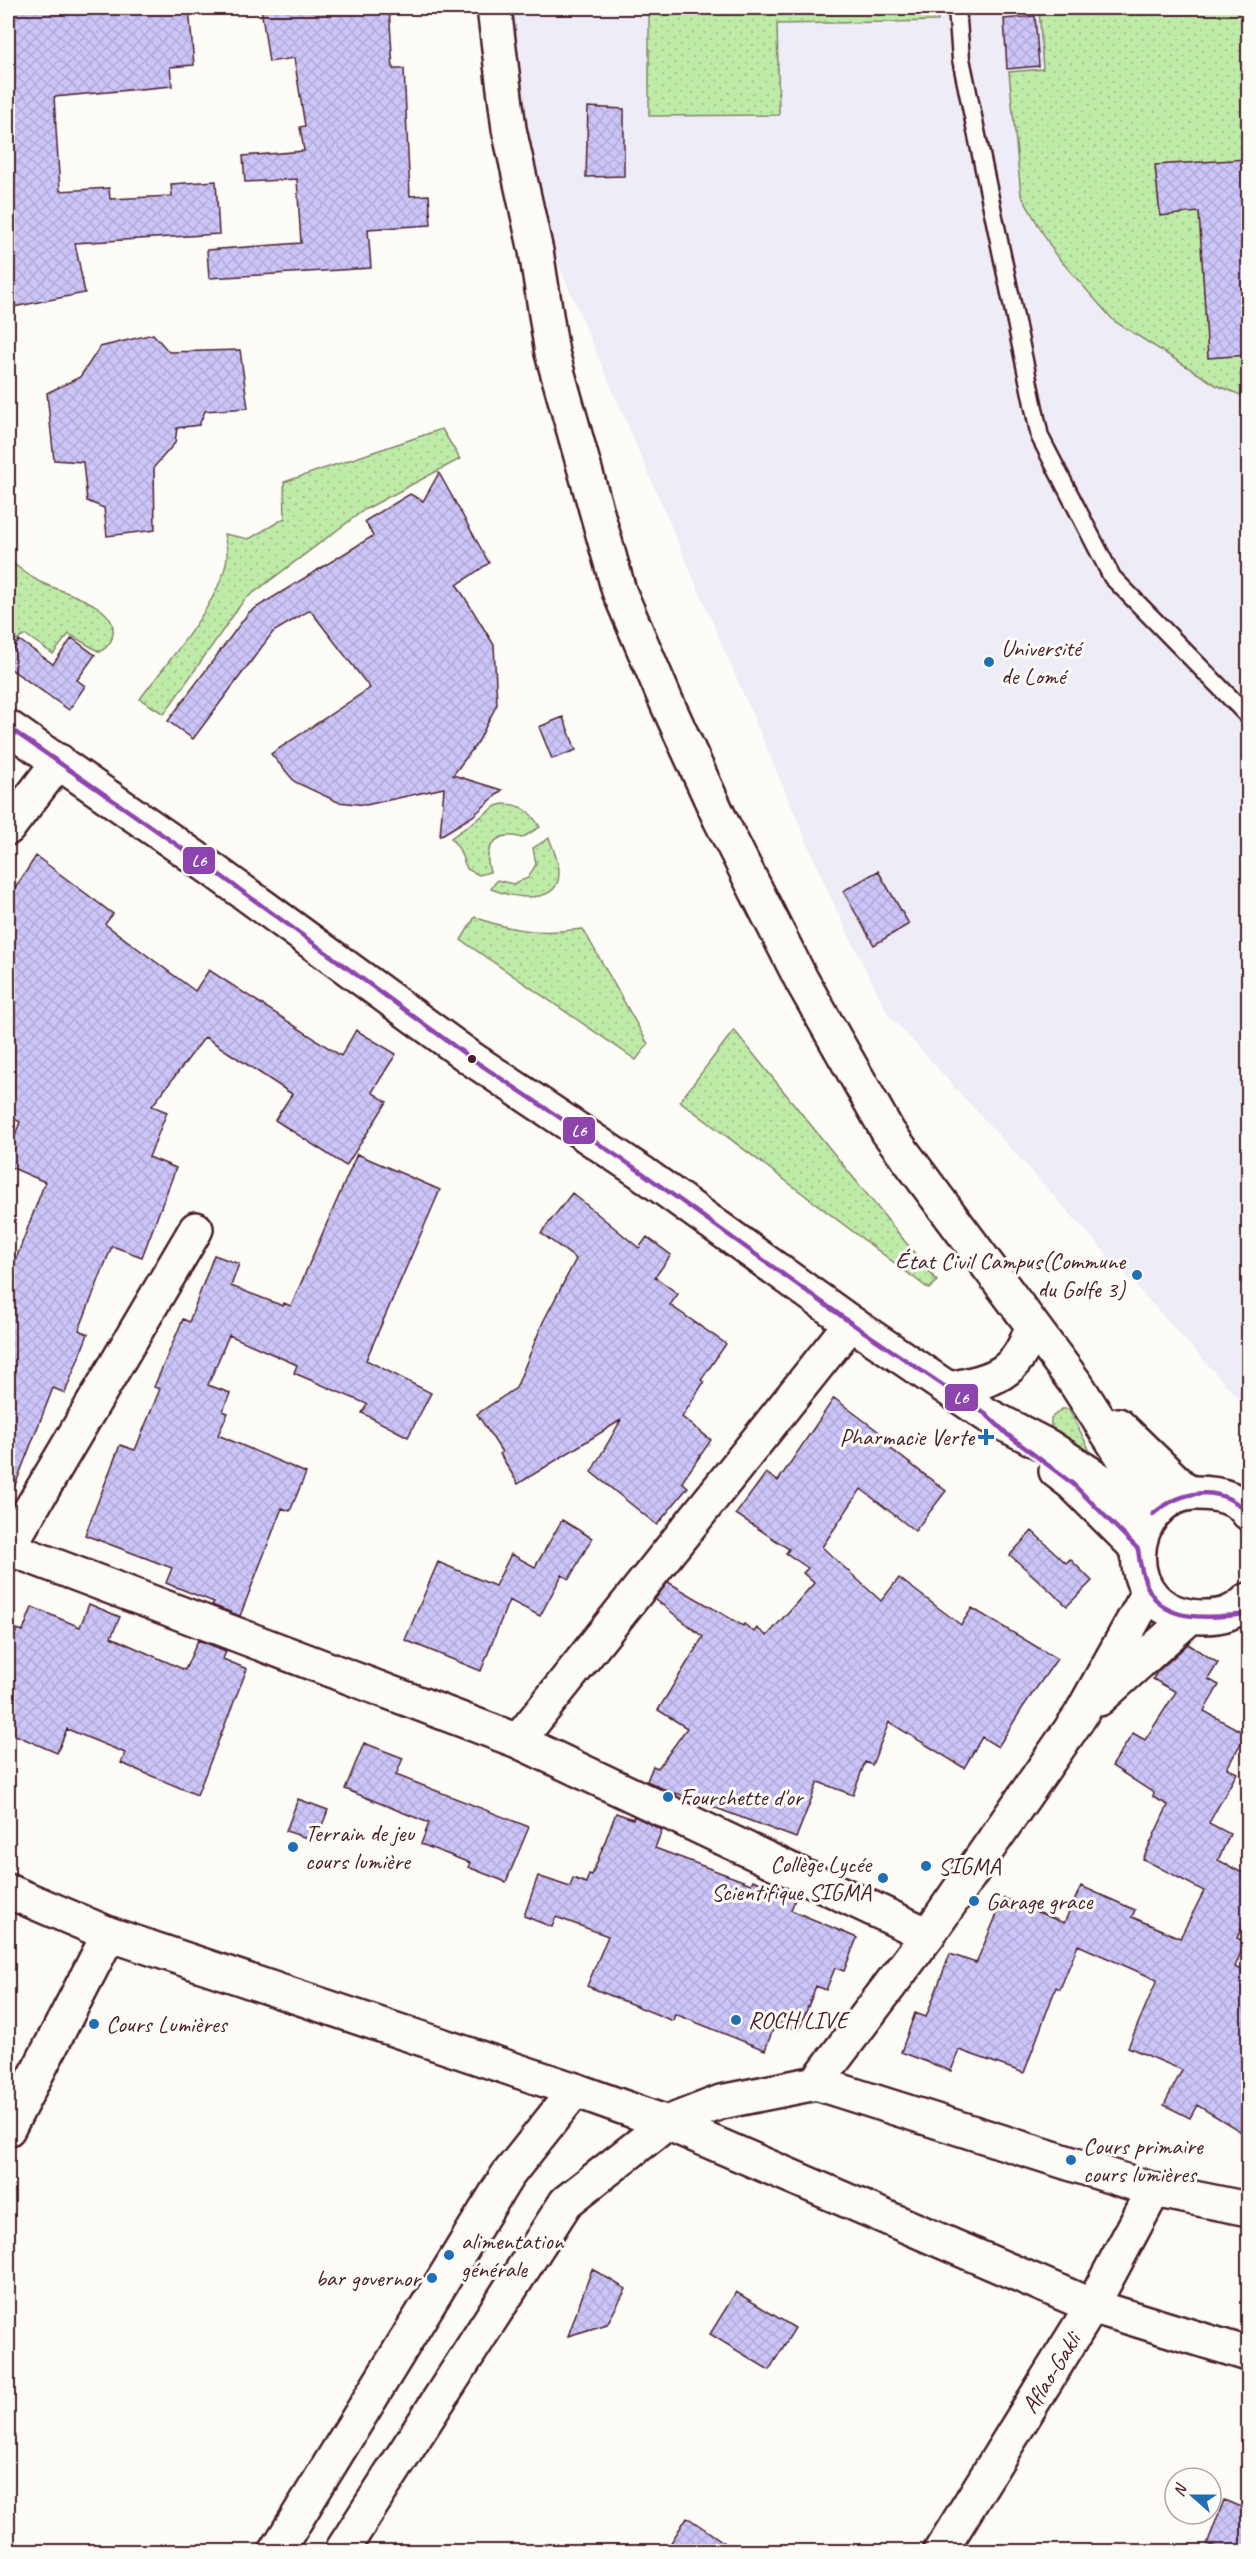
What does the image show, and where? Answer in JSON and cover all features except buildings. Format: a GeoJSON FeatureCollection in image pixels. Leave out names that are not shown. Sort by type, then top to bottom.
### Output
{"type":"FeatureCollection","features":[{"type":"Feature","properties":{"kind":"street"},"geometry":{"type":"LineString","coordinates":[[494,8],[508,129],[536,251],[552,353],[619,591],[666,701],[720,819],[802,981],[888,1132],[1076,1384],[1155,1512]]}},
{"type":"Feature","properties":{"kind":"street"},"geometry":{"type":"LineString","coordinates":[[8,727],[213,870],[472,1059],[641,1172],[851,1323],[987,1415],[1050,1447],[1155,1512]]}},
{"type":"Feature","properties":{"kind":"street"},"geometry":{"type":"LineString","coordinates":[[8,828],[59,761]]}},
{"type":"Feature","properties":{"kind":"street"},"geometry":{"type":"LineString","coordinates":[[196,1229],[8,1548],[518,1741],[928,1935]]}},
{"type":"Feature","properties":{"kind":"street"},"geometry":{"type":"LineString","coordinates":[[518,1741],[851,1323]]}},
{"type":"Feature","properties":{"kind":"street"},"geometry":{"type":"LineString","coordinates":[[949,1389],[989,1381],[1009,1368],[1027,1345],[1032,1327]]}},
{"type":"Feature","properties":{"kind":"street"},"geometry":{"type":"LineString","coordinates":[[1076,1384],[1188,1493]]}},
{"type":"Feature","properties":{"kind":"street"},"geometry":{"type":"LineString","coordinates":[[987,1415],[1008,1435],[1073,1484],[1138,1549]]}},
{"type":"Feature","properties":{"kind":"street"},"geometry":{"type":"LineString","coordinates":[[1220,1616],[1166,1610],[1148,1594],[1141,1577],[1138,1549],[1143,1530],[1155,1512],[1171,1500],[1188,1493],[1218,1493],[1244,1507],[1248,1513]]}},
{"type":"Feature","properties":{"kind":"street"},"geometry":{"type":"LineString","coordinates":[[816,2083],[928,1935],[1080,1716],[1148,1594]]}},
{"type":"Feature","properties":{"kind":"street"},"geometry":{"type":"LineString","coordinates":[[1080,1716],[1220,1616],[1235,1611],[1248,1600]]}},
{"type":"Feature","properties":{"kind":"street"},"geometry":{"type":"LineString","coordinates":[[8,1891],[109,1934],[667,2123],[1092,2306],[1248,2354]]}},
{"type":"Feature","properties":{"kind":"street"},"geometry":{"type":"LineString","coordinates":[[8,2129],[109,1934]]}},
{"type":"Feature","properties":{"kind":"street"},"geometry":{"type":"LineString","coordinates":[[341,2552],[566,2202],[667,2123],[722,2102],[816,2083],[1154,2190],[1248,2209]]}},
{"type":"Feature","properties":{"kind":"street"},"geometry":{"type":"LineString","coordinates":[[276,2552],[507,2176],[575,2090]]}},
{"type":"Feature","properties":{"kind":"street","name":"Aflao-Gakli"},"geometry":{"type":"LineString","coordinates":[[940,2552],[1092,2306],[1154,2190]]}},
{"type":"Feature","properties":{"kind":"lane"},"geometry":{"type":"LineString","coordinates":[[957,8],[961,59],[1040,437],[1112,578],[1248,716]]}},
{"type":"Feature","properties":{"kind":"shaded area","name":"Université de Lomé"},"geometry":{"type":"Polygon","coordinates":[[[509,8],[1248,8],[1248,1409],[888,1014],[834,905],[532,203],[509,8]]]}},
{"type":"Feature","properties":{"kind":"green space"},"geometry":{"type":"Polygon","coordinates":[[[649,8],[937,8],[938,21],[777,24],[779,115],[649,116],[649,8]]]}},
{"type":"Feature","properties":{"kind":"green space"},"geometry":{"type":"Polygon","coordinates":[[[1039,8],[1248,8],[1248,398],[1216,385],[1114,321],[1055,254],[1021,195],[1009,72],[1043,69],[1039,8]]]}},
{"type":"Feature","properties":{"kind":"green space"},"geometry":{"type":"Polygon","coordinates":[[[442,429],[460,459],[364,510],[244,600],[164,714],[140,699],[191,631],[215,592],[227,557],[224,534],[249,539],[285,518],[284,482],[442,429]]]}},
{"type":"Feature","properties":{"kind":"green space"},"geometry":{"type":"Polygon","coordinates":[[[8,559],[38,581],[83,599],[104,612],[113,629],[113,636],[108,645],[100,652],[69,634],[53,654],[26,635],[8,644],[8,559]]]}},
{"type":"Feature","properties":{"kind":"green space"},"geometry":{"type":"Polygon","coordinates":[[[515,805],[525,810],[540,827],[522,838],[505,836],[499,839],[490,848],[488,855],[490,872],[479,875],[467,869],[459,849],[451,838],[496,806],[515,805]]]}},
{"type":"Feature","properties":{"kind":"green space"},"geometry":{"type":"Polygon","coordinates":[[[549,838],[559,870],[558,882],[552,890],[544,895],[522,897],[491,889],[497,880],[513,884],[528,878],[536,864],[533,848],[549,838]]]}},
{"type":"Feature","properties":{"kind":"green space"},"geometry":{"type":"Polygon","coordinates":[[[475,917],[515,929],[555,931],[583,929],[648,1044],[636,1060],[461,940],[475,917]]]}},
{"type":"Feature","properties":{"kind":"green space"},"geometry":{"type":"Polygon","coordinates":[[[734,1030],[937,1281],[929,1289],[680,1101],[734,1030]]]}},
{"type":"Feature","properties":{"kind":"green space"},"geometry":{"type":"Polygon","coordinates":[[[1062,1409],[1069,1409],[1089,1453],[1051,1427],[1051,1418],[1062,1409]]]}},
{"type":"Feature","properties":{"kind":"transit line","name":"L6"},"geometry":{"type":"LineString","coordinates":[[8,727],[213,870],[472,1059],[641,1172],[851,1323],[987,1415],[1008,1435],[1073,1484],[1138,1549]]}},
{"type":"Feature","properties":{"kind":"transit line","name":"L6"},"geometry":{"type":"LineString","coordinates":[[1153,1514],[1176,1500],[1201,1493],[1225,1497],[1237,1503],[1248,1513]]}},
{"type":"Feature","properties":{"kind":"transit line","name":"L6"},"geometry":{"type":"LineString","coordinates":[[1138,1549],[1142,1573],[1150,1591],[1160,1604],[1172,1612],[1205,1617],[1248,1614]]}},
{"type":"Feature","properties":{"kind":"place","name":"Université de Lomé"},"geometry":{"type":"Point","coordinates":[989,662]}},
{"type":"Feature","properties":{"kind":"place","name":"État Civil Campus(Commune du Golfe 3)"},"geometry":{"type":"Point","coordinates":[1137,1275]}},
{"type":"Feature","properties":{"kind":"place","name":"Pharmacie Verte"},"geometry":{"type":"Point","coordinates":[986,1437]}},
{"type":"Feature","properties":{"kind":"place","name":"Fourchette d'or"},"geometry":{"type":"Point","coordinates":[668,1797]}},
{"type":"Feature","properties":{"kind":"place","name":"Terrain de jeu cours lumière"},"geometry":{"type":"Point","coordinates":[293,1847]}},
{"type":"Feature","properties":{"kind":"place","name":"SIGMA"},"geometry":{"type":"Point","coordinates":[926,1866]}},
{"type":"Feature","properties":{"kind":"place","name":"Collège Lycée Scientifique SIGMA"},"geometry":{"type":"Point","coordinates":[883,1878]}},
{"type":"Feature","properties":{"kind":"place","name":"Garage grace"},"geometry":{"type":"Point","coordinates":[974,1901]}},
{"type":"Feature","properties":{"kind":"place","name":"ROCH LIVE"},"geometry":{"type":"Point","coordinates":[736,2020]}},
{"type":"Feature","properties":{"kind":"place","name":"Cours Lumières"},"geometry":{"type":"Point","coordinates":[94,2024]}},
{"type":"Feature","properties":{"kind":"place","name":"Cours primaire cours lumières"},"geometry":{"type":"Point","coordinates":[1071,2160]}},
{"type":"Feature","properties":{"kind":"place","name":"alimentation générale"},"geometry":{"type":"Point","coordinates":[449,2255]}},
{"type":"Feature","properties":{"kind":"place","name":"bar governor"},"geometry":{"type":"Point","coordinates":[432,2278]}}]}
